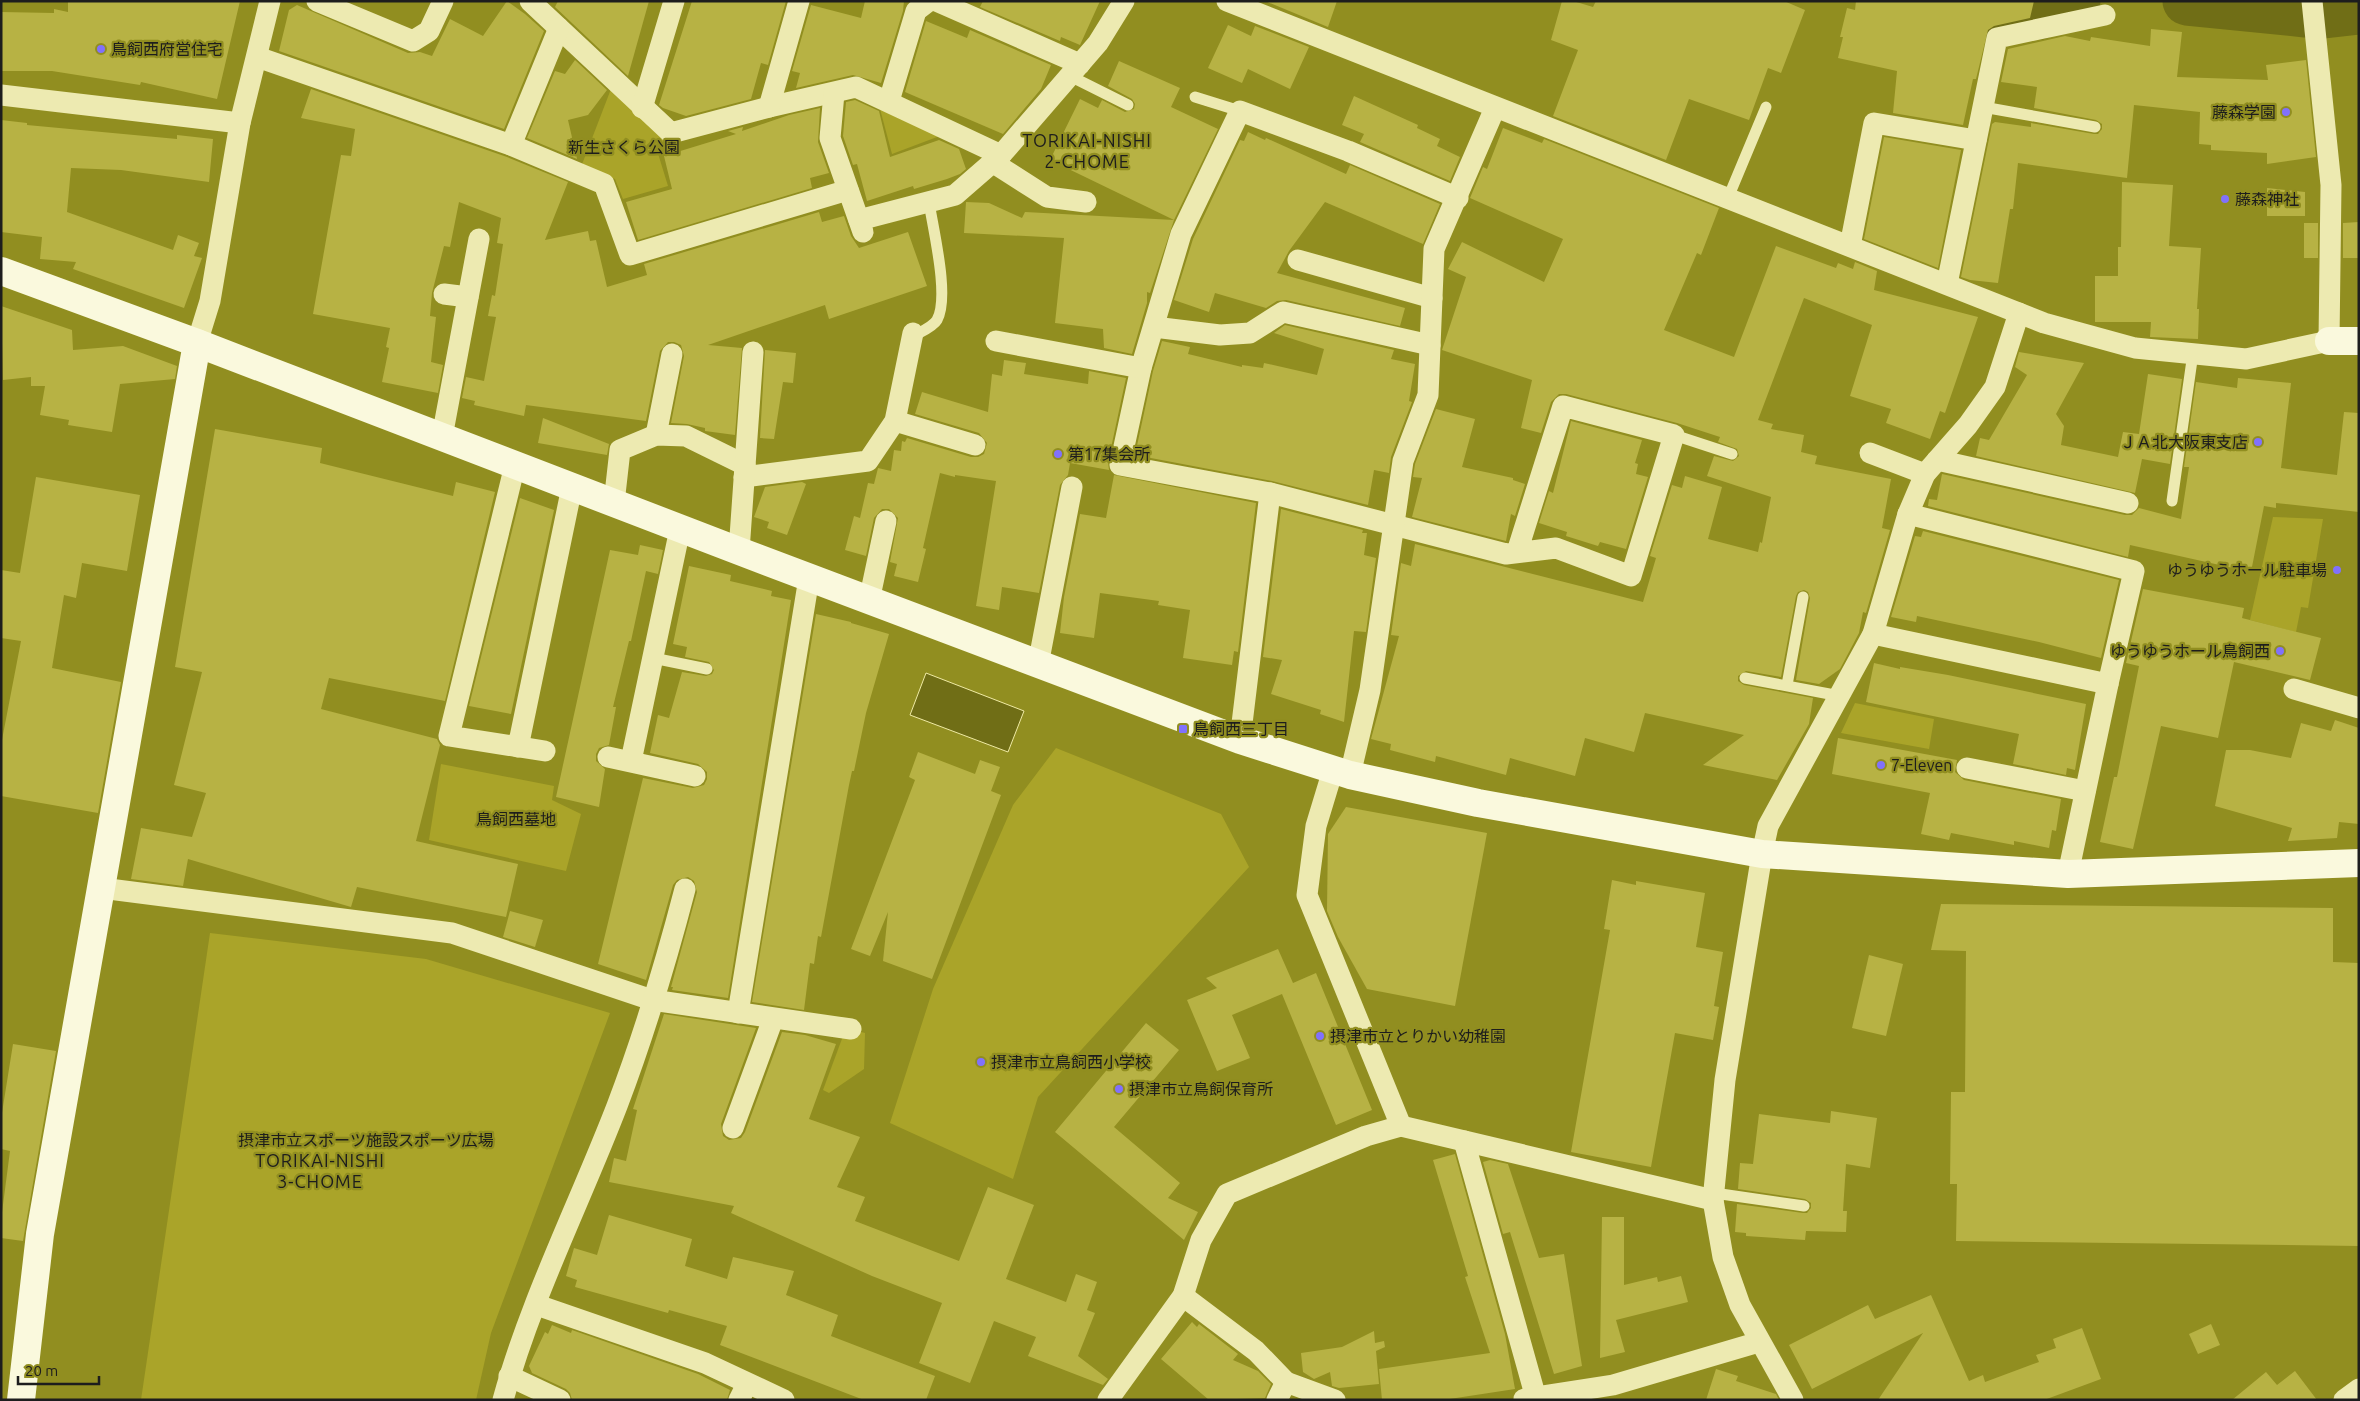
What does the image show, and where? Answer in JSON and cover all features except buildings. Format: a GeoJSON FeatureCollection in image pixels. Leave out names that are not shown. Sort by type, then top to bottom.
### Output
{"type":"FeatureCollection","features":[{"type":"Feature","properties":{"kind":"street"},"geometry":{"type":"LineString","coordinates":[[21,1400],[40,1234],[197,342],[210,301],[240,123],[270,1]]}},
{"type":"Feature","properties":{"kind":"street"},"geometry":{"type":"LineString","coordinates":[[317,1],[413,41],[429,30],[443,1]]}},
{"type":"Feature","properties":{"kind":"street"},"geometry":{"type":"LineString","coordinates":[[530,1],[670,133],[856,87],[889,101],[996,159],[1047,197],[1086,202]]}},
{"type":"Feature","properties":{"kind":"street"},"geometry":{"type":"LineString","coordinates":[[642,108],[674,1]]}},
{"type":"Feature","properties":{"kind":"street"},"geometry":{"type":"LineString","coordinates":[[769,107],[799,1]]}},
{"type":"Feature","properties":{"kind":"street"},"geometry":{"type":"LineString","coordinates":[[889,101],[916,11],[929,1]]}},
{"type":"Feature","properties":{"kind":"street"},"geometry":{"type":"LineString","coordinates":[[936,1],[1075,70]]}},
{"type":"Feature","properties":{"kind":"street"},"geometry":{"type":"LineString","coordinates":[[834,93],[830,138],[861,226],[955,195],[996,159],[1075,70],[1098,43],[1124,1]]}},
{"type":"Feature","properties":{"kind":"street"},"geometry":{"type":"LineString","coordinates":[[1239,3],[1495,108],[2044,323],[2135,348],[2246,359],[2328,341],[2359,341]]}},
{"type":"Feature","properties":{"kind":"street"},"geometry":{"type":"LineString","coordinates":[[2313,11],[2331,185],[2328,341]]}},
{"type":"Feature","properties":{"kind":"street"},"geometry":{"type":"LineString","coordinates":[[1947,284],[1997,38],[2105,15]]}},
{"type":"Feature","properties":{"kind":"street"},"geometry":{"type":"LineString","coordinates":[[511,145],[559,28]]}},
{"type":"Feature","properties":{"kind":"street"},"geometry":{"type":"LineString","coordinates":[[257,57],[511,145],[604,184],[630,255],[848,190]]}},
{"type":"Feature","properties":{"kind":"street"},"geometry":{"type":"LineString","coordinates":[[1,95],[240,123]]}},
{"type":"Feature","properties":{"kind":"street"},"geometry":{"type":"LineString","coordinates":[[1401,1126],[1307,895],[1316,826],[1341,772],[1370,690],[1392,526],[1403,461],[1428,395],[1434,248],[1458,198],[1495,108]]}},
{"type":"Feature","properties":{"kind":"street"},"geometry":{"type":"LineString","coordinates":[[1458,198],[1348,151],[1240,111],[1182,234],[1141,368],[1120,465],[1270,492],[1392,526],[1506,554],[1556,548],[1631,576],[1674,435],[1563,406],[1517,552]]}},
{"type":"Feature","properties":{"kind":"street"},"geometry":{"type":"LineString","coordinates":[[1850,246],[1874,123],[1976,140]]}},
{"type":"Feature","properties":{"kind":"street"},"geometry":{"type":"LineString","coordinates":[[442,437],[478,239]]}},
{"type":"Feature","properties":{"kind":"street"},"geometry":{"type":"LineString","coordinates":[[1298,260],[1432,298]]}},
{"type":"Feature","properties":{"kind":"street"},"geometry":{"type":"LineString","coordinates":[[1,271],[197,342],[1038,665],[1240,740],[1341,772],[1478,803],[1762,854],[2068,874],[2359,863]]}},
{"type":"Feature","properties":{"kind":"street"},"geometry":{"type":"LineString","coordinates":[[444,294],[468,297]]}},
{"type":"Feature","properties":{"kind":"street"},"geometry":{"type":"LineString","coordinates":[[1154,327],[1220,335],[1250,333],[1283,312],[1430,344]]}},
{"type":"Feature","properties":{"kind":"street"},"geometry":{"type":"LineString","coordinates":[[1793,1400],[1758,1342],[1740,1305],[1723,1256],[1714,1197],[1725,1080],[1762,854],[1768,826],[1873,634],[1908,514],[1931,467],[1968,425],[1995,387],[2019,313]]}},
{"type":"Feature","properties":{"kind":"street"},"geometry":{"type":"LineString","coordinates":[[614,503],[620,450],[656,435],[686,436],[745,471],[868,460],[896,421],[913,335]]}},
{"type":"Feature","properties":{"kind":"street"},"geometry":{"type":"LineString","coordinates":[[996,341],[1141,368]]}},
{"type":"Feature","properties":{"kind":"street"},"geometry":{"type":"LineString","coordinates":[[739,551],[753,352]]}},
{"type":"Feature","properties":{"kind":"street"},"geometry":{"type":"LineString","coordinates":[[656,435],[672,354]]}},
{"type":"Feature","properties":{"kind":"street"},"geometry":{"type":"LineString","coordinates":[[896,421],[975,446]]}},
{"type":"Feature","properties":{"kind":"street"},"geometry":{"type":"LineString","coordinates":[[1870,453],[1931,467],[2128,503]]}},
{"type":"Feature","properties":{"kind":"street"},"geometry":{"type":"LineString","coordinates":[[515,465],[449,736],[545,751]]}},
{"type":"Feature","properties":{"kind":"street"},"geometry":{"type":"LineString","coordinates":[[518,747],[572,487]]}},
{"type":"Feature","properties":{"kind":"street"},"geometry":{"type":"LineString","coordinates":[[1038,665],[1072,487]]}},
{"type":"Feature","properties":{"kind":"street"},"geometry":{"type":"LineString","coordinates":[[1240,740],[1270,492]]}},
{"type":"Feature","properties":{"kind":"street"},"geometry":{"type":"LineString","coordinates":[[1908,514],[2134,571],[2068,874]]}},
{"type":"Feature","properties":{"kind":"street"},"geometry":{"type":"LineString","coordinates":[[869,601],[886,521]]}},
{"type":"Feature","properties":{"kind":"street"},"geometry":{"type":"LineString","coordinates":[[632,761],[680,529]]}},
{"type":"Feature","properties":{"kind":"street"},"geometry":{"type":"LineString","coordinates":[[738,1013],[809,578]]}},
{"type":"Feature","properties":{"kind":"street"},"geometry":{"type":"LineString","coordinates":[[1873,634],[2108,684]]}},
{"type":"Feature","properties":{"kind":"street"},"geometry":{"type":"LineString","coordinates":[[2294,689],[2359,708]]}},
{"type":"Feature","properties":{"kind":"street"},"geometry":{"type":"LineString","coordinates":[[608,757],[695,776]]}},
{"type":"Feature","properties":{"kind":"street"},"geometry":{"type":"LineString","coordinates":[[1967,768],[2086,790]]}},
{"type":"Feature","properties":{"kind":"street"},"geometry":{"type":"LineString","coordinates":[[101,888],[452,933],[652,1000],[851,1029]]}},
{"type":"Feature","properties":{"kind":"street"},"geometry":{"type":"LineString","coordinates":[[503,1400],[509,1376],[617,1105],[667,958],[685,889]]}},
{"type":"Feature","properties":{"kind":"street"},"geometry":{"type":"LineString","coordinates":[[733,1128],[773,1018]]}},
{"type":"Feature","properties":{"kind":"street"},"geometry":{"type":"LineString","coordinates":[[1108,1400],[1183,1296],[1201,1240],[1227,1194],[1366,1136],[1401,1126],[1714,1197]]}},
{"type":"Feature","properties":{"kind":"street"},"geometry":{"type":"LineString","coordinates":[[1464,1141],[1529,1399],[1614,1392],[1758,1342]]}},
{"type":"Feature","properties":{"kind":"street"},"geometry":{"type":"LineString","coordinates":[[1183,1296],[1256,1351],[1282,1391],[1335,1400]]}},
{"type":"Feature","properties":{"kind":"street"},"geometry":{"type":"LineString","coordinates":[[537,1305],[705,1363],[743,1392],[784,1400]]}},
{"type":"Feature","properties":{"kind":"street"},"geometry":{"type":"LineString","coordinates":[[509,1376],[560,1400]]}},
{"type":"Feature","properties":{"kind":"street"},"geometry":{"type":"LineString","coordinates":[[2344,1400],[2359,1389]]}},
{"type":"Feature","properties":{"kind":"lane"},"geometry":{"type":"LineString","coordinates":[[1075,70],[1128,105]]}},
{"type":"Feature","properties":{"kind":"lane"},"geometry":{"type":"LineString","coordinates":[[1195,97],[1240,111]]}},
{"type":"Feature","properties":{"kind":"lane"},"geometry":{"type":"LineString","coordinates":[[1728,198],[1766,107]]}},
{"type":"Feature","properties":{"kind":"lane"},"geometry":{"type":"LineString","coordinates":[[1983,107],[2095,127]]}},
{"type":"Feature","properties":{"kind":"lane"},"geometry":{"type":"LineString","coordinates":[[913,335],[936,322],[942,308],[942,289],[929,202]]}},
{"type":"Feature","properties":{"kind":"lane"},"geometry":{"type":"LineString","coordinates":[[2172,501],[2193,353]]}},
{"type":"Feature","properties":{"kind":"lane"},"geometry":{"type":"LineString","coordinates":[[1674,435],[1732,454]]}},
{"type":"Feature","properties":{"kind":"lane"},"geometry":{"type":"LineString","coordinates":[[1787,686],[1803,598]]}},
{"type":"Feature","properties":{"kind":"lane"},"geometry":{"type":"LineString","coordinates":[[653,658],[707,669]]}},
{"type":"Feature","properties":{"kind":"lane"},"geometry":{"type":"LineString","coordinates":[[1745,678],[1840,696]]}},
{"type":"Feature","properties":{"kind":"lane"},"geometry":{"type":"LineString","coordinates":[[1714,1197],[1804,1206]]}},
{"type":"Feature","properties":{"kind":"green space","name":"新生さくら公園"},"geometry":{"type":"Polygon","coordinates":[[[611,89],[660,128],[665,144],[656,147],[668,186],[623,199],[615,179],[581,167],[611,89]]]}},
{"type":"Feature","properties":{"kind":"green space"},"geometry":{"type":"Polygon","coordinates":[[[879,105],[945,134],[892,154],[879,105]]]}},
{"type":"Feature","properties":{"kind":"green space"},"geometry":{"type":"Polygon","coordinates":[[[2273,517],[2323,519],[2308,608],[2301,607],[2296,632],[2250,620],[2273,517]]]}},
{"type":"Feature","properties":{"kind":"green space"},"geometry":{"type":"Polygon","coordinates":[[[1855,703],[1934,719],[1929,749],[1841,733],[1855,703]]]}},
{"type":"Feature","properties":{"kind":"green space"},"geometry":{"type":"Polygon","coordinates":[[[1056,748],[1221,814],[1249,867],[1038,1097],[1013,1179],[890,1123],[933,989],[1013,805],[1056,748]]]}},
{"type":"Feature","properties":{"kind":"green space","name":"鳥飼西墓地"},"geometry":{"type":"Polygon","coordinates":[[[441,764],[554,786],[552,800],[581,814],[566,871],[429,840],[441,764]]]}},
{"type":"Feature","properties":{"kind":"green space","name":"摂津市立スポーツ施設スポーツ広場"},"geometry":{"type":"Polygon","coordinates":[[[210,933],[426,959],[610,1013],[491,1333],[476,1400],[141,1400],[210,933]]]}},
{"type":"Feature","properties":{"kind":"green space"},"geometry":{"type":"Polygon","coordinates":[[[846,1028],[865,1033],[864,1069],[829,1093],[823,1090],[846,1028]]]}},
{"type":"Feature","properties":{"kind":"shaded area"},"geometry":{"type":"Polygon","coordinates":[[[926,673],[1024,711],[1008,752],[910,715],[926,673]]]}},
{"type":"Feature","properties":{"kind":"waterway"},"geometry":{"type":"LineString","coordinates":[[1963,12],[2039,15],[2076,1]]}},
{"type":"Feature","properties":{"kind":"waterway"},"geometry":{"type":"LineString","coordinates":[[2187,1],[2324,14],[2359,10]]}},
{"type":"Feature","properties":{"kind":"place","name":"鳥飼西府営住宅"},"geometry":{"type":"Point","coordinates":[101,49]}},
{"type":"Feature","properties":{"kind":"place","name":"藤森学園"},"geometry":{"type":"Point","coordinates":[2286,112]}},
{"type":"Feature","properties":{"kind":"place","name":"藤森神社"},"geometry":{"type":"Point","coordinates":[2225,199]}},
{"type":"Feature","properties":{"kind":"place","name":"ＪＡ北大阪東支店"},"geometry":{"type":"Point","coordinates":[2258,442]}},
{"type":"Feature","properties":{"kind":"place","name":"第17集会所"},"geometry":{"type":"Point","coordinates":[1058,454]}},
{"type":"Feature","properties":{"kind":"place","name":"ゆうゆうホール駐車場"},"geometry":{"type":"Point","coordinates":[2337,570]}},
{"type":"Feature","properties":{"kind":"place","name":"ゆうゆうホール鳥飼西"},"geometry":{"type":"Point","coordinates":[2280,651]}},
{"type":"Feature","properties":{"kind":"place","name":"鳥飼西三丁目"},"geometry":{"type":"Point","coordinates":[1183,729]}},
{"type":"Feature","properties":{"kind":"place","name":"7-Eleven"},"geometry":{"type":"Point","coordinates":[1881,765]}},
{"type":"Feature","properties":{"kind":"place","name":"摂津市立とりかい幼稚園"},"geometry":{"type":"Point","coordinates":[1320,1036]}},
{"type":"Feature","properties":{"kind":"place","name":"摂津市立鳥飼西小学校"},"geometry":{"type":"Point","coordinates":[981,1062]}},
{"type":"Feature","properties":{"kind":"place","name":"摂津市立鳥飼保育所"},"geometry":{"type":"Point","coordinates":[1119,1089]}},
{"type":"Feature","properties":{"kind":"district","name":"TORIKAI-NISHI 2-CHOME"},"geometry":{"type":"Point","coordinates":[1087,151]}},
{"type":"Feature","properties":{"kind":"district","name":"TORIKAI-NISHI 3-CHOME"},"geometry":{"type":"Point","coordinates":[320,1171]}}]}
